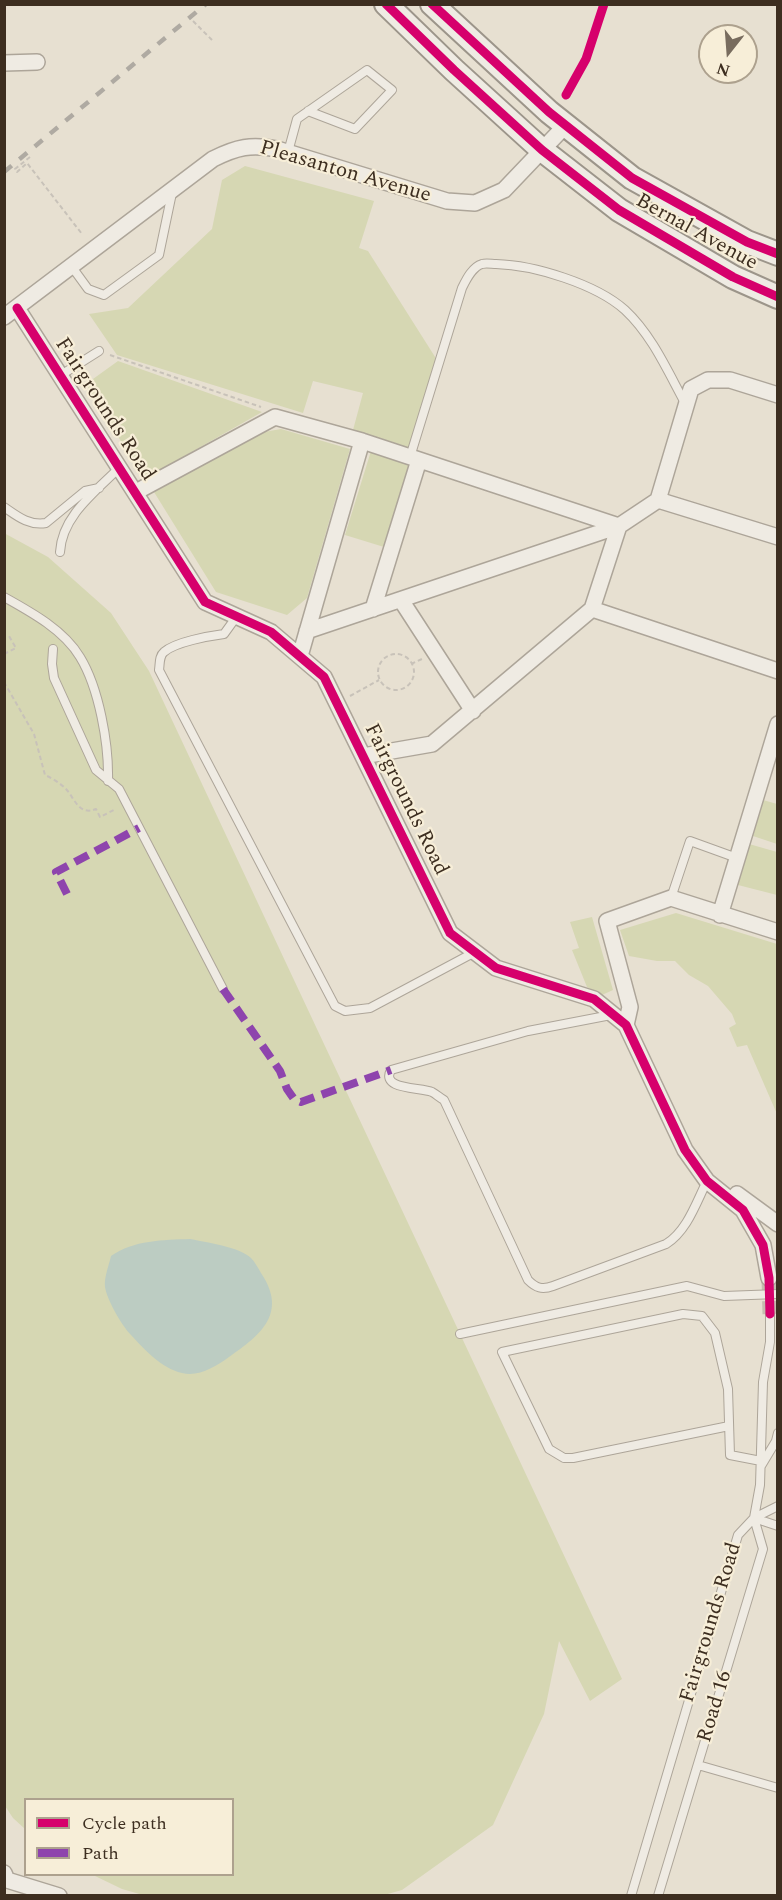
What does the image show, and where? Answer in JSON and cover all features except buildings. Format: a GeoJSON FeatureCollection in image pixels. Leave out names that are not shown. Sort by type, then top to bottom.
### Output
{"type":"FeatureCollection","features":[{"type":"Feature","properties":{"kind":"main road","name":"Bernal Avenue"},"geometry":{"type":"LineString","coordinates":[[386,4],[542,150],[619,210],[733,277],[777,297]]}},
{"type":"Feature","properties":{"kind":"main road","name":"Bernal Avenue"},"geometry":{"type":"LineString","coordinates":[[432,4],[565,126],[632,177],[747,242],[777,254]]}},
{"type":"Feature","properties":{"kind":"street"},"geometry":{"type":"LineString","coordinates":[[4,63],[38,62]]}},
{"type":"Feature","properties":{"kind":"street","name":"Pleasanton Avenue"},"geometry":{"type":"LineString","coordinates":[[11,312],[213,159],[241,147],[259,145],[447,201],[475,203],[504,190],[565,126]]}},
{"type":"Feature","properties":{"kind":"street","name":"Fairgrounds Road"},"geometry":{"type":"LineString","coordinates":[[11,312],[61,375],[205,602],[271,632],[324,677],[450,933],[496,968],[594,999],[626,1025],[685,1150],[707,1181],[742,1210],[763,1245],[768,1278]]}},
{"type":"Feature","properties":{"kind":"street"},"geometry":{"type":"LineString","coordinates":[[307,631],[619,526],[658,500],[691,389],[708,380],[730,380],[777,394]]}},
{"type":"Feature","properties":{"kind":"street"},"geometry":{"type":"LineString","coordinates":[[136,492],[275,417],[362,441],[619,526]]}},
{"type":"Feature","properties":{"kind":"street"},"geometry":{"type":"LineString","coordinates":[[300,656],[362,441]]}},
{"type":"Feature","properties":{"kind":"street"},"geometry":{"type":"LineString","coordinates":[[373,609],[414,459]]}},
{"type":"Feature","properties":{"kind":"street"},"geometry":{"type":"LineString","coordinates":[[658,500],[777,537]]}},
{"type":"Feature","properties":{"kind":"street"},"geometry":{"type":"LineString","coordinates":[[363,756],[432,744],[592,609],[619,526]]}},
{"type":"Feature","properties":{"kind":"street"},"geometry":{"type":"LineString","coordinates":[[401,600],[473,711]]}},
{"type":"Feature","properties":{"kind":"street"},"geometry":{"type":"LineString","coordinates":[[592,609],[777,669]]}},
{"type":"Feature","properties":{"kind":"street"},"geometry":{"type":"LineString","coordinates":[[720,915],[777,724]]}},
{"type":"Feature","properties":{"kind":"street"},"geometry":{"type":"LineString","coordinates":[[626,1025],[630,1007],[607,921],[671,898],[777,932]]}},
{"type":"Feature","properties":{"kind":"street"},"geometry":{"type":"LineString","coordinates":[[707,1181],[737,1193],[777,1224]]}},
{"type":"Feature","properties":{"kind":"street"},"geometry":{"type":"LineString","coordinates":[[5,1878],[59,1896]]}},
{"type":"Feature","properties":{"kind":"lane"},"geometry":{"type":"LineString","coordinates":[[288,152],[297,119],[308,111],[367,70],[392,90],[355,129],[308,111]]}},
{"type":"Feature","properties":{"kind":"lane"},"geometry":{"type":"LineString","coordinates":[[72,267],[88,289],[104,295],[159,255],[173,189]]}},
{"type":"Feature","properties":{"kind":"lane"},"geometry":{"type":"LineString","coordinates":[[414,459],[462,288],[470,274],[482,264],[515,265],[561,277],[597,292],[625,310],[659,356],[686,404]]}},
{"type":"Feature","properties":{"kind":"lane"},"geometry":{"type":"LineString","coordinates":[[61,375],[99,351]]}},
{"type":"Feature","properties":{"kind":"lane"},"geometry":{"type":"LineString","coordinates":[[60,552],[65,526],[119,468]]}},
{"type":"Feature","properties":{"kind":"lane"},"geometry":{"type":"LineString","coordinates":[[4,507],[27,521],[46,523],[85,491],[99,488]]}},
{"type":"Feature","properties":{"kind":"lane"},"geometry":{"type":"LineString","coordinates":[[4,597],[54,630],[79,656],[94,693],[104,732],[109,754],[108,780]]}},
{"type":"Feature","properties":{"kind":"lane"},"geometry":{"type":"LineString","coordinates":[[237,616],[224,634],[195,638],[164,652],[160,659],[159,670],[335,1006],[345,1011],[370,1008],[475,952]]}},
{"type":"Feature","properties":{"kind":"lane"},"geometry":{"type":"LineString","coordinates":[[53,649],[51,664],[54,678],[96,770],[119,789],[223,989]]}},
{"type":"Feature","properties":{"kind":"lane"},"geometry":{"type":"LineString","coordinates":[[671,898],[690,841],[737,858]]}},
{"type":"Feature","properties":{"kind":"lane"},"geometry":{"type":"LineString","coordinates":[[613,1015],[528,1031],[391,1070],[390,1080],[402,1087],[432,1092],[444,1100],[528,1280],[536,1287],[544,1289],[553,1287],[675,1239],[707,1181]]}},
{"type":"Feature","properties":{"kind":"lane"},"geometry":{"type":"LineString","coordinates":[[460,1334],[687,1286],[724,1296],[777,1294]]}},
{"type":"Feature","properties":{"kind":"lane"},"geometry":{"type":"LineString","coordinates":[[729,1426],[564,1458],[549,1449],[502,1352],[683,1314],[702,1316],[715,1333],[728,1389],[730,1455],[761,1464],[776,1441],[777,1433]]}},
{"type":"Feature","properties":{"kind":"lane","name":"Fairgrounds Road"},"geometry":{"type":"LineString","coordinates":[[631,1896],[738,1535],[754,1518],[760,1485],[763,1382],[770,1342],[770,1314]]}},
{"type":"Feature","properties":{"kind":"lane"},"geometry":{"type":"LineString","coordinates":[[754,1518],[777,1506]]}},
{"type":"Feature","properties":{"kind":"lane"},"geometry":{"type":"LineString","coordinates":[[754,1518],[777,1526]]}},
{"type":"Feature","properties":{"kind":"lane","name":"Road 16"},"geometry":{"type":"LineString","coordinates":[[658,1896],[763,1549],[754,1518]]}},
{"type":"Feature","properties":{"kind":"lane"},"geometry":{"type":"LineString","coordinates":[[698,1765],[777,1788]]}},
{"type":"Feature","properties":{"kind":"path"},"geometry":{"type":"LineString","coordinates":[[194,21],[212,40]]}},
{"type":"Feature","properties":{"kind":"path"},"geometry":{"type":"LineString","coordinates":[[30,158],[15,169],[17,172],[27,164],[82,234]]}},
{"type":"Feature","properties":{"kind":"path"},"geometry":{"type":"LineString","coordinates":[[99,351],[268,410],[275,417]]}},
{"type":"Feature","properties":{"kind":"path"},"geometry":{"type":"LineString","coordinates":[[4,654],[16,648],[9,636]]}},
{"type":"Feature","properties":{"kind":"path"},"geometry":{"type":"LineString","coordinates":[[389,655],[404,656],[413,667],[412,678],[400,689],[387,687],[380,680],[378,666],[389,655]]}},
{"type":"Feature","properties":{"kind":"path"},"geometry":{"type":"LineString","coordinates":[[336,703],[380,680]]}},
{"type":"Feature","properties":{"kind":"path"},"geometry":{"type":"LineString","coordinates":[[4,682],[34,734],[45,774],[66,790],[82,810],[96,809],[100,817],[126,804]]}},
{"type":"Feature","properties":{"kind":"green space"},"geometry":{"type":"Polygon","coordinates":[[[245,166],[374,201],[359,248],[368,251],[437,360],[409,450],[353,430],[363,393],[313,381],[303,413],[117,355],[89,314],[128,308],[212,229],[222,180],[245,166]]]}},
{"type":"Feature","properties":{"kind":"green space"},"geometry":{"type":"Polygon","coordinates":[[[118,361],[262,412],[144,479],[86,384],[118,361]]]}},
{"type":"Feature","properties":{"kind":"green space"},"geometry":{"type":"Polygon","coordinates":[[[281,429],[350,449],[307,598],[287,615],[216,592],[154,492],[258,433],[281,429]]]}},
{"type":"Feature","properties":{"kind":"green space"},"geometry":{"type":"Polygon","coordinates":[[[371,451],[410,463],[384,547],[345,535],[371,451]]]}},
{"type":"Feature","properties":{"kind":"green space"},"geometry":{"type":"Polygon","coordinates":[[[4,533],[48,557],[111,613],[149,671],[622,1679],[590,1701],[559,1641],[544,1714],[493,1825],[402,1890],[384,1895],[143,1895],[122,1889],[95,1876],[234,1876],[234,1798],[24,1798],[24,1828],[5,1806],[4,533]]]}},
{"type":"Feature","properties":{"kind":"green space"},"geometry":{"type":"Polygon","coordinates":[[[763,800],[777,804],[777,844],[753,836],[763,800]]]}},
{"type":"Feature","properties":{"kind":"green space"},"geometry":{"type":"Polygon","coordinates":[[[749,844],[777,852],[777,895],[738,885],[749,844]]]}},
{"type":"Feature","properties":{"kind":"green space"},"geometry":{"type":"Polygon","coordinates":[[[676,913],[777,944],[777,1114],[747,1045],[737,1047],[729,1028],[736,1024],[732,1014],[708,986],[689,975],[675,961],[657,961],[629,956],[620,930],[676,913]]]}},
{"type":"Feature","properties":{"kind":"green space"},"geometry":{"type":"Polygon","coordinates":[[[592,917],[613,990],[602,995],[587,987],[572,950],[579,948],[570,922],[592,917]]]}},
{"type":"Feature","properties":{"kind":"shaded area"},"geometry":{"type":"Polygon","coordinates":[[[190,1239],[246,1254],[269,1287],[272,1300],[267,1322],[251,1340],[212,1368],[195,1374],[174,1371],[160,1363],[148,1352],[123,1326],[105,1287],[111,1256],[139,1244],[190,1239]]]}},
{"type":"Feature","properties":{"kind":"tunnel"},"geometry":{"type":"LineString","coordinates":[[769,1278],[770,1314]]}},
{"type":"Feature","properties":{"kind":"railway"},"geometry":{"type":"LineString","coordinates":[[4,172],[206,4]]}},
{"type":"Feature","properties":{"kind":"marked path"},"geometry":{"type":"LineString","coordinates":[[67,894],[56,872],[139,828]]}},
{"type":"Feature","properties":{"kind":"marked path"},"geometry":{"type":"LineString","coordinates":[[223,989],[280,1071],[294,1099],[301,1102],[391,1070]]}},
{"type":"Feature","properties":{"kind":"cycle path"},"geometry":{"type":"LineString","coordinates":[[386,4],[542,150],[619,210],[733,277],[778,297]]}},
{"type":"Feature","properties":{"kind":"cycle path"},"geometry":{"type":"LineString","coordinates":[[432,4],[549,112],[632,178],[747,242],[778,254]]}},
{"type":"Feature","properties":{"kind":"cycle path"},"geometry":{"type":"LineString","coordinates":[[566,95],[586,59],[604,4]]}},
{"type":"Feature","properties":{"kind":"cycle path"},"geometry":{"type":"LineString","coordinates":[[17,308],[205,602],[271,632],[324,677],[450,933],[496,968],[594,999],[626,1025],[685,1150],[707,1181],[743,1210],[763,1245],[769,1278],[770,1314]]}}]}
